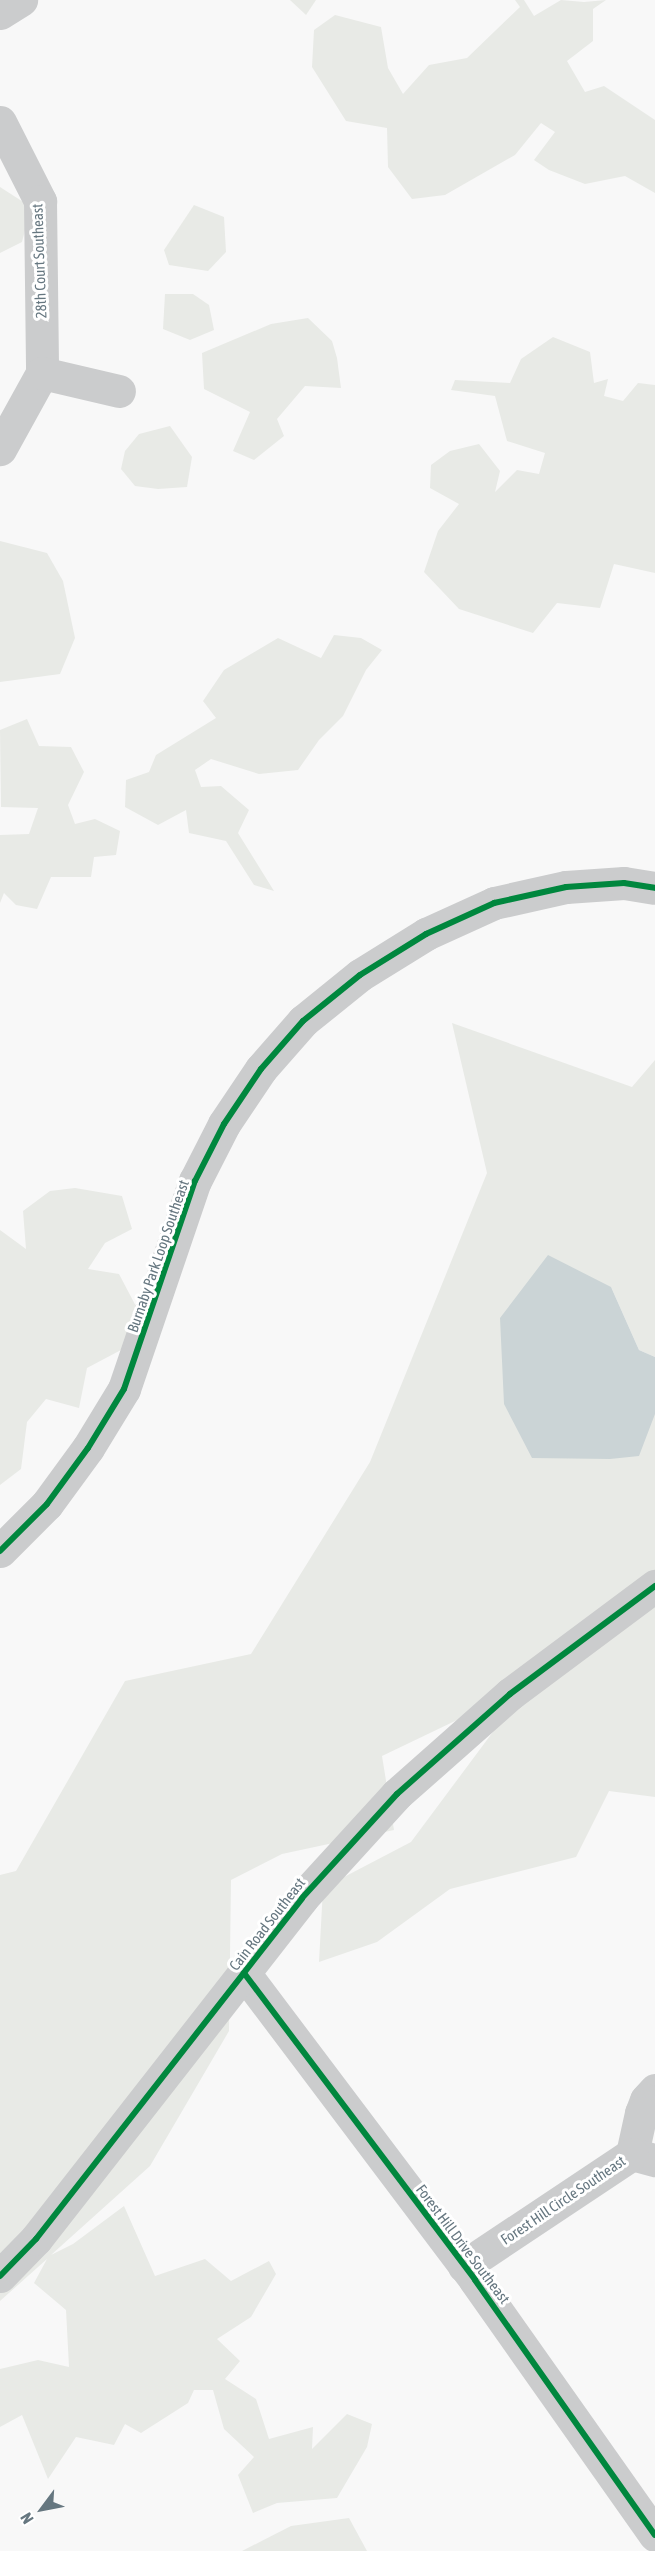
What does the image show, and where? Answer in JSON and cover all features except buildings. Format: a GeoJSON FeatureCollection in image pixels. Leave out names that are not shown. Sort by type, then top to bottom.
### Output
{"type":"FeatureCollection","features":[{"type":"Feature","properties":{"kind":"street"},"geometry":{"type":"LineString","coordinates":[[0,13],[21,0]]}},
{"type":"Feature","properties":{"kind":"street","name":"28th Court Southeast"},"geometry":{"type":"LineString","coordinates":[[0,123],[39,201],[42,373]]}},
{"type":"Feature","properties":{"kind":"street"},"geometry":{"type":"LineString","coordinates":[[0,449],[42,373],[119,391]]}},
{"type":"Feature","properties":{"kind":"street","name":"Burnaby Park Loop Southeast"},"geometry":{"type":"LineString","coordinates":[[0,1551],[47,1504],[88,1448],[124,1389],[195,1181],[224,1124],[261,1069],[303,1021],[360,975],[420,938],[494,903],[566,887],[624,883],[655,888]]}},
{"type":"Feature","properties":{"kind":"street","name":"Cain Road Southeast"},"geometry":{"type":"LineString","coordinates":[[0,2276],[36,2239],[302,1898],[397,1794],[510,1694],[655,1586]]}},
{"type":"Feature","properties":{"kind":"street","name":"Forest Hill Drive Southeast"},"geometry":{"type":"LineString","coordinates":[[244,1972],[464,2266],[611,2468],[655,2535]]}},
{"type":"Feature","properties":{"kind":"street"},"geometry":{"type":"LineString","coordinates":[[644,2157],[641,2113],[645,2100],[655,2090]]}},
{"type":"Feature","properties":{"kind":"street","name":"Forest Hill Circle Southeast"},"geometry":{"type":"LineString","coordinates":[[464,2266],[644,2157]]}},
{"type":"Feature","properties":{"kind":"shaded area"},"geometry":{"type":"Polygon","coordinates":[[[290,0],[316,0],[306,15],[290,0]]]}},
{"type":"Feature","properties":{"kind":"shaded area"},"geometry":{"type":"Polygon","coordinates":[[[515,0],[524,0],[534,16],[561,0],[584,2],[606,0],[593,9],[593,41],[567,61],[585,92],[604,86],[655,120],[655,193],[625,176],[585,184],[549,170],[534,160],[555,132],[541,123],[515,155],[445,195],[412,199],[388,167],[387,128],[346,121],[312,67],[314,30],[335,15],[381,27],[388,68],[403,94],[429,65],[467,58],[520,7],[515,0]]]}},
{"type":"Feature","properties":{"kind":"shaded area"},"geometry":{"type":"Polygon","coordinates":[[[0,187],[31,207],[22,242],[0,253],[0,187]]]}},
{"type":"Feature","properties":{"kind":"shaded area"},"geometry":{"type":"Polygon","coordinates":[[[194,205],[224,217],[226,252],[208,271],[169,265],[164,250],[194,205]]]}},
{"type":"Feature","properties":{"kind":"shaded area"},"geometry":{"type":"Polygon","coordinates":[[[165,294],[193,294],[209,305],[214,330],[190,340],[163,329],[165,294]]]}},
{"type":"Feature","properties":{"kind":"shaded area"},"geometry":{"type":"Polygon","coordinates":[[[308,318],[332,341],[341,388],[305,386],[277,419],[284,436],[254,460],[233,451],[250,412],[204,389],[202,353],[271,324],[308,318]]]}},
{"type":"Feature","properties":{"kind":"shaded area"},"geometry":{"type":"Polygon","coordinates":[[[553,337],[590,352],[594,383],[608,379],[604,396],[623,401],[638,383],[655,385],[655,573],[614,564],[600,608],[557,603],[533,633],[459,609],[424,572],[438,531],[459,504],[430,488],[431,465],[450,451],[479,444],[500,471],[495,492],[517,470],[539,474],[545,453],[507,441],[495,396],[451,390],[455,380],[510,383],[521,359],[553,337]]]}},
{"type":"Feature","properties":{"kind":"shaded area"},"geometry":{"type":"Polygon","coordinates":[[[170,426],[192,457],[187,487],[158,489],[135,486],[121,469],[125,451],[139,434],[170,426]]]}},
{"type":"Feature","properties":{"kind":"shaded area"},"geometry":{"type":"Polygon","coordinates":[[[0,541],[47,553],[63,581],[75,638],[60,674],[0,682],[0,541]]]}},
{"type":"Feature","properties":{"kind":"shaded area"},"geometry":{"type":"Polygon","coordinates":[[[334,635],[361,638],[382,650],[366,670],[343,716],[319,740],[298,770],[259,774],[211,759],[195,770],[201,787],[221,786],[249,810],[238,833],[274,891],[254,885],[226,841],[189,833],[186,810],[158,825],[125,807],[126,780],[149,772],[156,755],[216,718],[203,701],[224,670],[278,638],[321,658],[334,635]]]}},
{"type":"Feature","properties":{"kind":"shaded area"},"geometry":{"type":"Polygon","coordinates":[[[27,719],[39,746],[71,747],[84,772],[68,805],[75,824],[95,819],[120,831],[116,855],[94,857],[91,877],[51,877],[37,909],[16,905],[4,893],[0,903],[0,835],[29,834],[38,808],[1,807],[0,730],[27,719]]]}},
{"type":"Feature","properties":{"kind":"shaded area"},"geometry":{"type":"Polygon","coordinates":[[[452,1023],[632,1087],[655,1060],[655,1357],[639,1350],[611,1287],[655,1414],[655,1797],[609,1791],[576,1857],[450,1889],[377,1942],[319,1962],[323,1888],[411,1842],[559,1643],[503,1698],[382,1756],[394,1830],[282,1854],[231,1880],[229,2031],[150,2166],[51,2255],[73,2244],[124,2206],[155,2276],[205,2259],[231,2281],[269,2261],[276,2274],[251,2317],[217,2339],[240,2361],[225,2379],[256,2399],[269,2439],[313,2427],[312,2449],[347,2414],[372,2424],[367,2447],[337,2498],[277,2503],[253,2513],[238,2475],[254,2457],[224,2429],[213,2390],[194,2390],[188,2403],[141,2433],[125,2424],[114,2445],[76,2437],[48,2479],[22,2415],[0,2427],[0,2369],[38,2360],[69,2367],[66,2310],[34,2283],[47,2259],[0,2301],[0,1875],[16,1871],[125,1681],[251,1654],[370,1462],[487,1173],[452,1023]]]}},
{"type":"Feature","properties":{"kind":"shaded area"},"geometry":{"type":"Polygon","coordinates":[[[75,1188],[122,1196],[132,1229],[105,1243],[88,1269],[119,1274],[139,1312],[121,1350],[87,1368],[79,1408],[46,1399],[27,1422],[21,1469],[0,1485],[0,1230],[26,1249],[23,1211],[50,1191],[75,1188]]]}},
{"type":"Feature","properties":{"kind":"shaded area"},"geometry":{"type":"Polygon","coordinates":[[[548,1255],[611,1287],[639,1350],[655,1357],[655,1414],[639,1456],[610,1459],[532,1458],[504,1404],[500,1318],[548,1255]]]}},
{"type":"Feature","properties":{"kind":"shaded area"},"geometry":{"type":"Polygon","coordinates":[[[349,2518],[367,2551],[242,2551],[291,2526],[349,2518]]]}},
{"type":"Feature","properties":{"kind":"cycle path"},"geometry":{"type":"LineString","coordinates":[[0,1551],[47,1504],[88,1448],[124,1389],[195,1181],[224,1124],[261,1069],[303,1021],[360,975],[426,934],[494,903],[566,887],[624,883],[655,888]]}},
{"type":"Feature","properties":{"kind":"cycle path"},"geometry":{"type":"LineString","coordinates":[[0,2276],[36,2239],[302,1898],[397,1794],[510,1694],[655,1586]]}},
{"type":"Feature","properties":{"kind":"cycle path"},"geometry":{"type":"LineString","coordinates":[[244,1973],[475,2280],[655,2535]]}}]}
